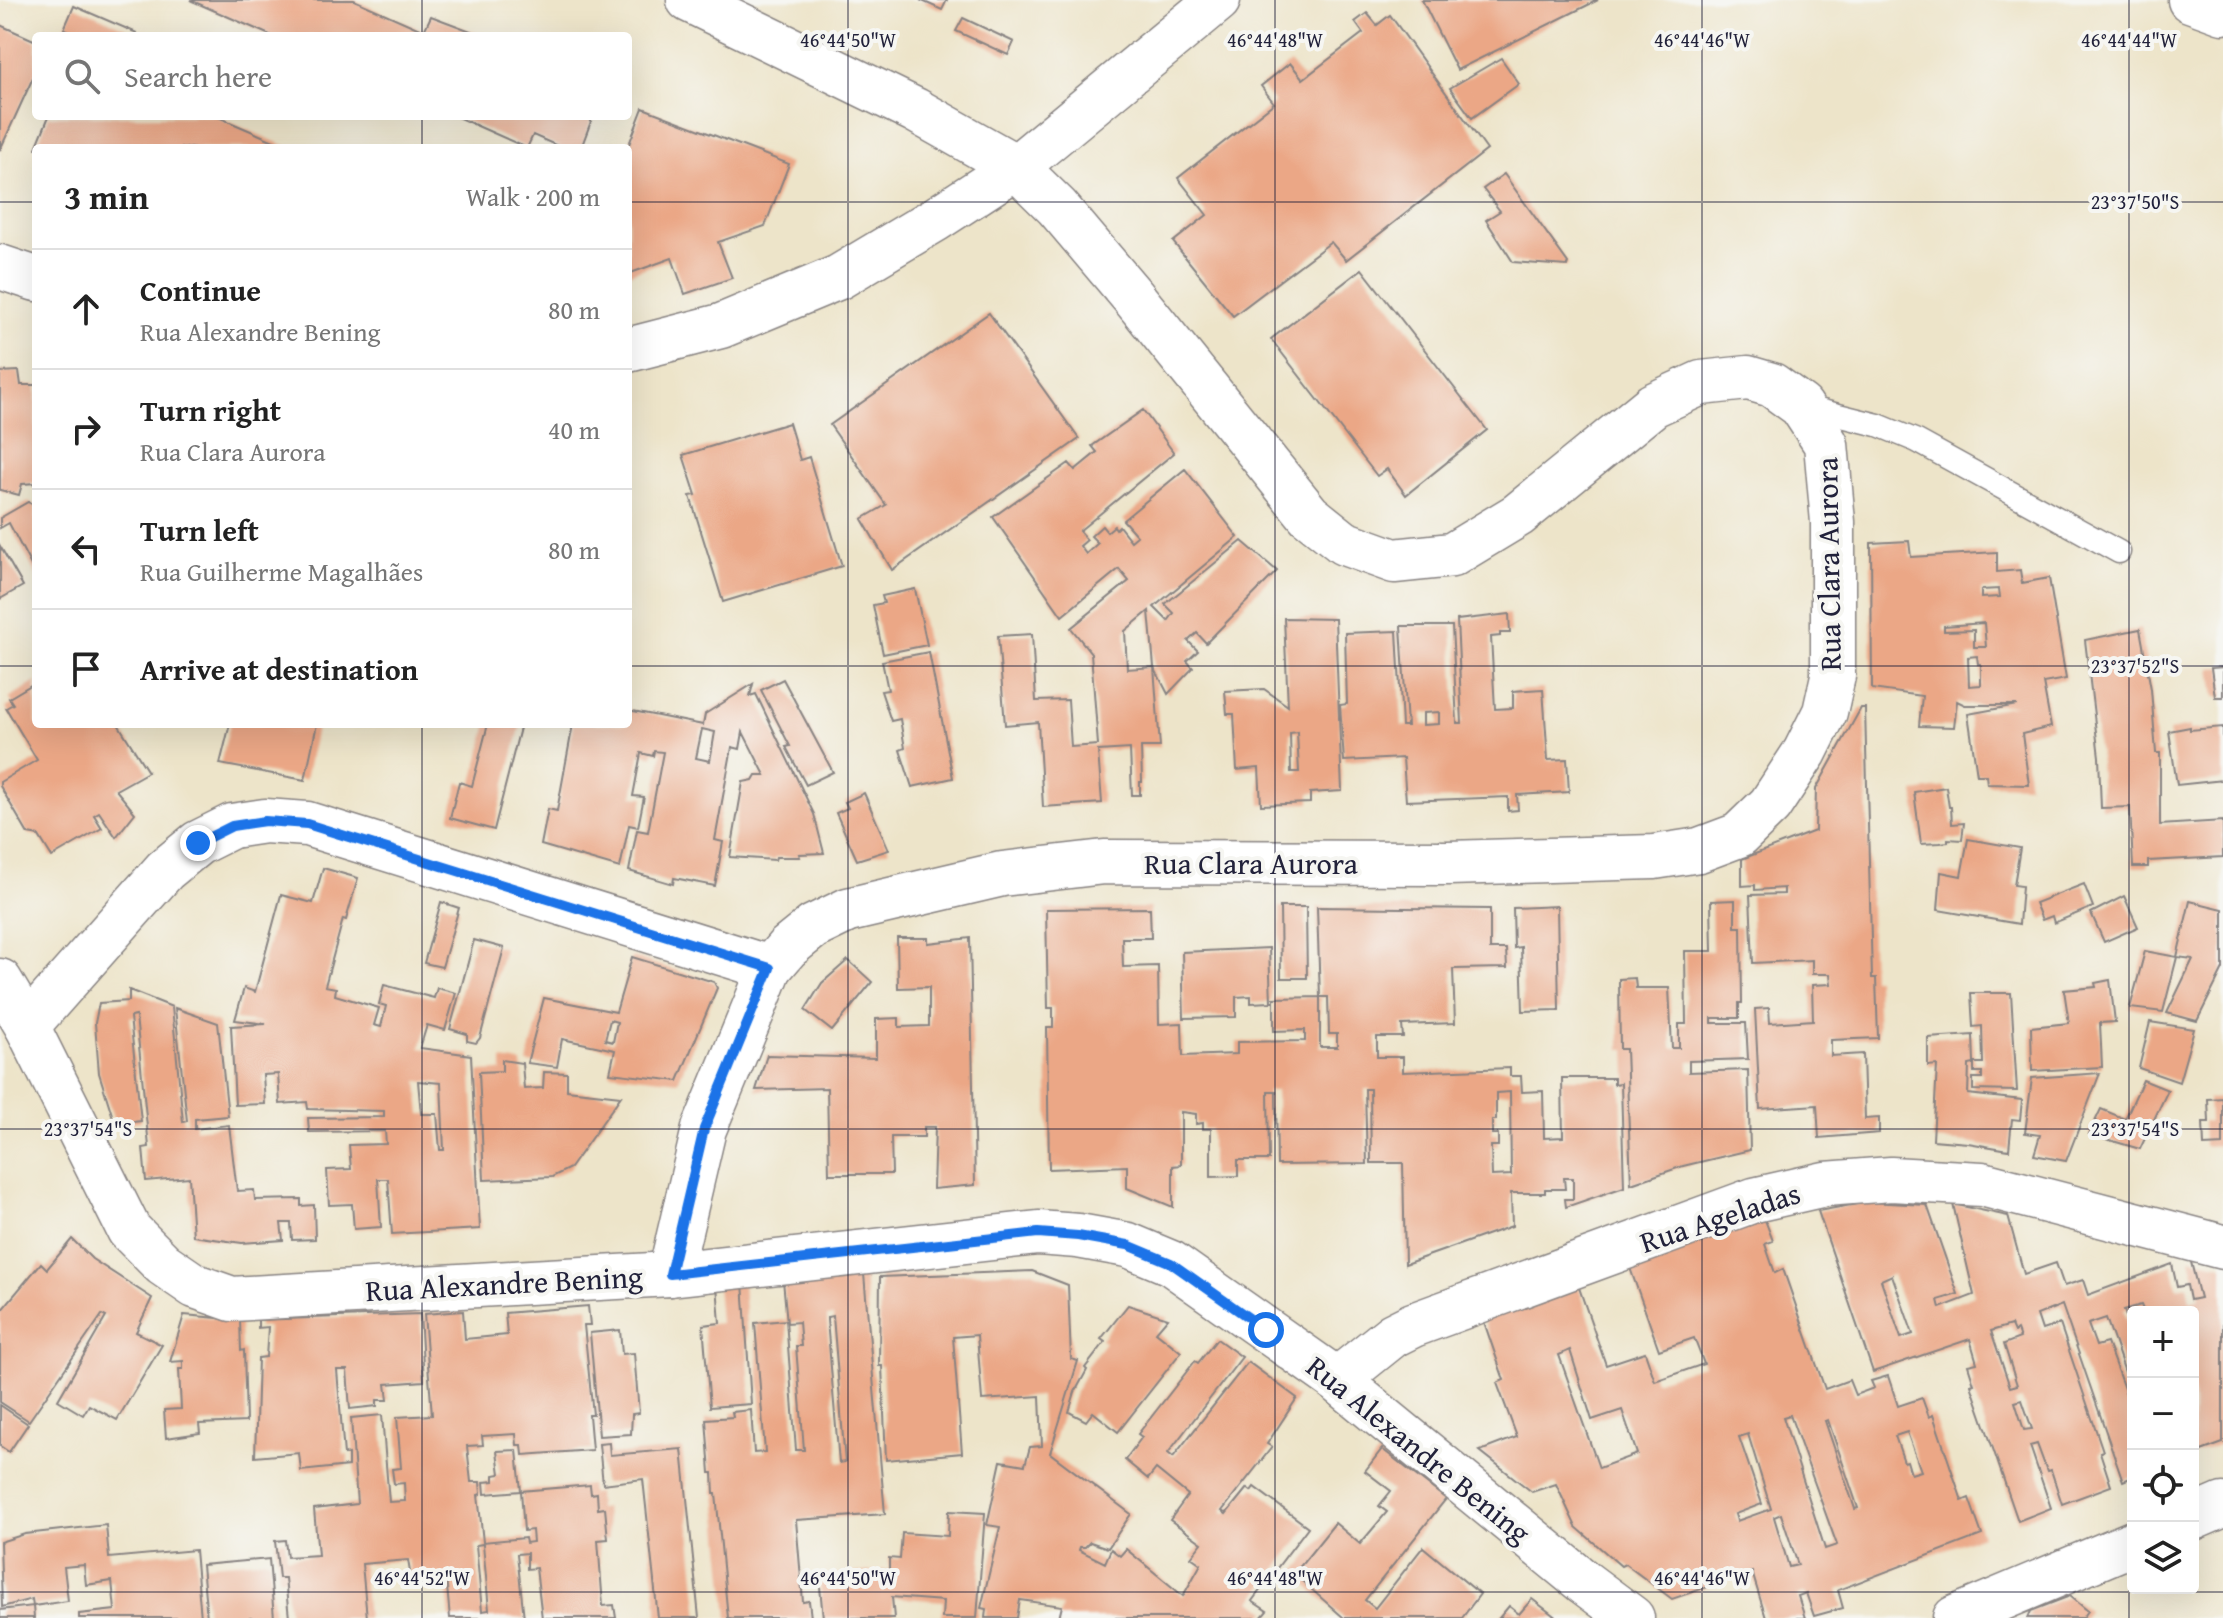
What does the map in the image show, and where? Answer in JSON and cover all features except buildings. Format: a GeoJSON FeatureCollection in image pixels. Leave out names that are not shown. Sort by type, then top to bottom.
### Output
{"type":"FeatureCollection","features":[{"type":"Feature","properties":{"kind":"street","name":"Rua Clara Aurora"},"geometry":{"type":"LineString","coordinates":[[670,1274],[704,1129],[770,968],[787,948],[813,927],[848,910],[1002,874],[1104,862],[1448,863],[1618,859],[1699,850],[1739,835],[1770,805],[1805,752],[1825,712],[1833,676],[1833,522],[1826,444],[1801,406],[1772,385],[1748,378],[1701,383],[1653,405],[1518,515],[1452,555],[1394,561],[1344,543],[1309,515],[1134,298],[1057,207],[1016,167],[915,110],[689,0]]}},
{"type":"Feature","properties":{"kind":"street"},"geometry":{"type":"LineString","coordinates":[[632,349],[721,326],[839,277],[1016,167],[1218,0]]}},
{"type":"Feature","properties":{"kind":"street"},"geometry":{"type":"LineString","coordinates":[[2190,0],[2223,12]]}},
{"type":"Feature","properties":{"kind":"street"},"geometry":{"type":"LineString","coordinates":[[0,267],[32,278]]}},
{"type":"Feature","properties":{"kind":"street"},"geometry":{"type":"LineString","coordinates":[[27,1026],[165,870],[198,843],[232,826],[265,821],[307,824],[770,968]]}},
{"type":"Feature","properties":{"kind":"street","name":"Rua Alexandre Bening"},"geometry":{"type":"LineString","coordinates":[[0,981],[27,1026],[129,1230],[163,1264],[195,1286],[232,1299],[670,1274],[1038,1233],[1128,1245],[1171,1263],[1337,1380],[1632,1618]]}},
{"type":"Feature","properties":{"kind":"street","name":"Rua Ageladas"},"geometry":{"type":"LineString","coordinates":[[1337,1380],[1393,1335],[1413,1325],[1754,1200],[1825,1184],[1891,1179],[1982,1184],[2223,1247]]}},
{"type":"Feature","properties":{"kind":"street"},"geometry":{"type":"LineString","coordinates":[[2199,1515],[2223,1505]]}},
{"type":"Feature","properties":{"kind":"street"},"geometry":{"type":"LineString","coordinates":[[1962,1617],[2127,1546]]}},
{"type":"Feature","properties":{"kind":"lane"},"geometry":{"type":"LineString","coordinates":[[1801,406],[1878,425],[1917,441],[2119,552]]}},
{"type":"Feature","properties":{"kind":"route"},"geometry":{"type":"LineString","coordinates":[[198,843],[232,826],[265,821],[307,824],[770,968],[704,1129],[670,1274],[1038,1233],[1078,1236],[1128,1245],[1171,1263],[1266,1330]]}}]}
